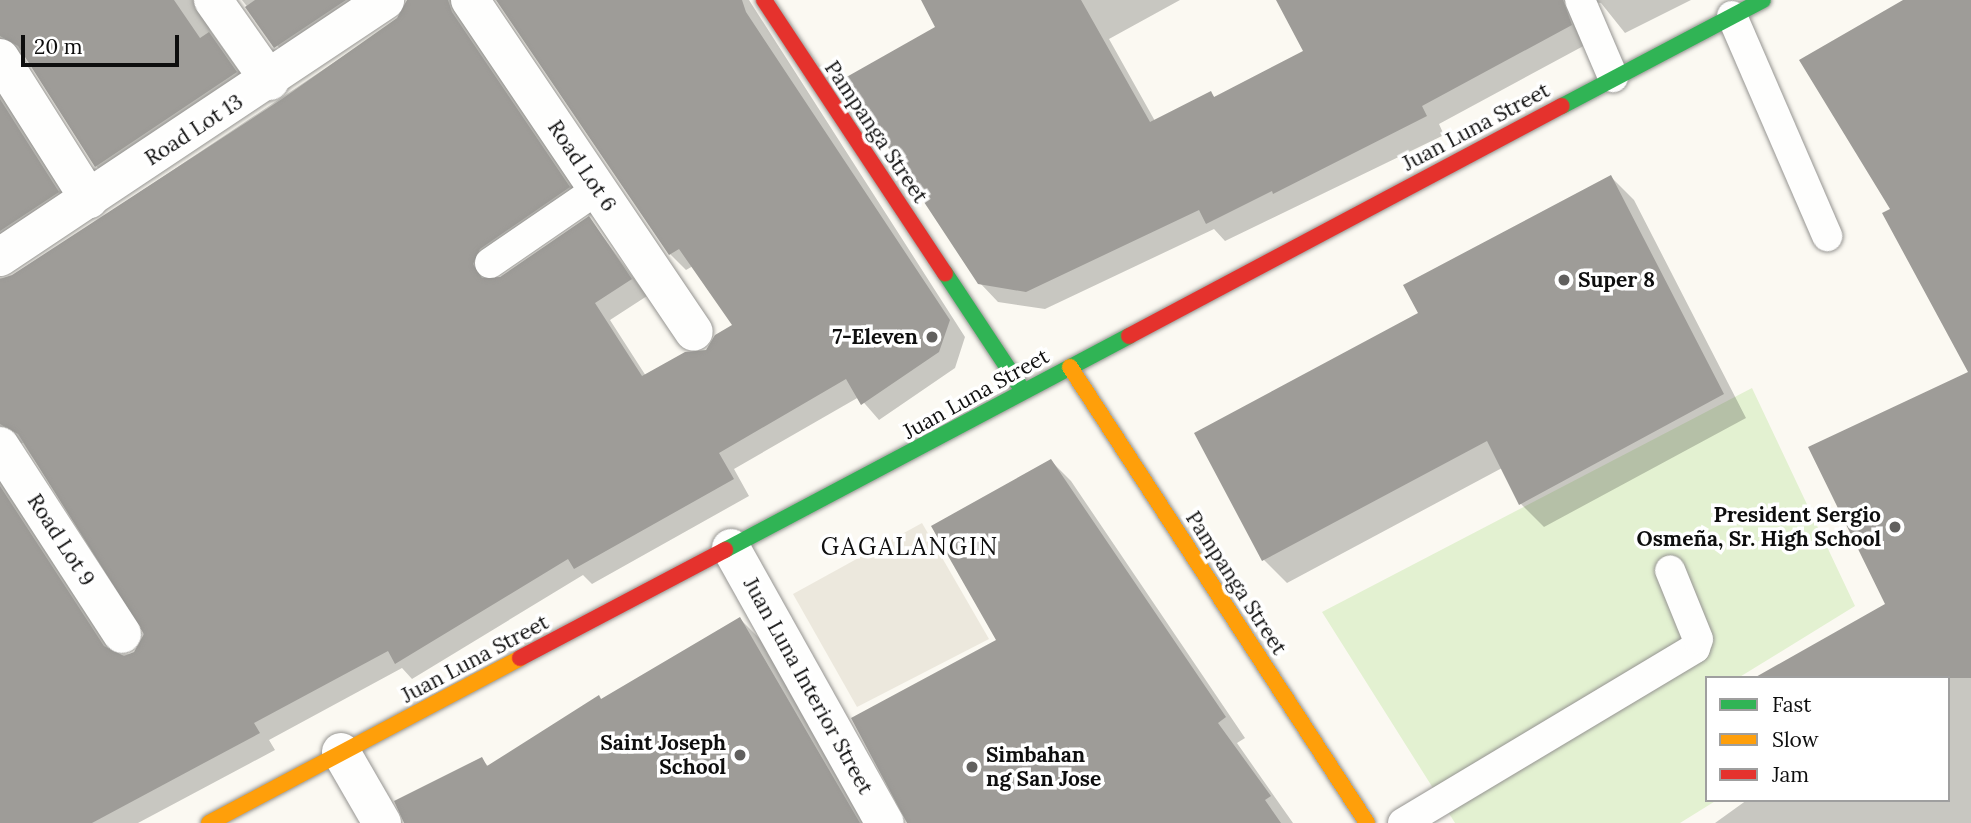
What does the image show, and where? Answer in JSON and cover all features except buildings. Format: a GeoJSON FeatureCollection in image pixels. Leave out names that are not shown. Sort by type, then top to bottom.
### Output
{"type":"FeatureCollection","features":[{"type":"Feature","properties":{"kind":"main road","name":"Pampanga Street"},"geometry":{"type":"LineString","coordinates":[[764,0],[1023,391]]}},
{"type":"Feature","properties":{"kind":"main road","name":"Juan Luna Street"},"geometry":{"type":"LineString","coordinates":[[209,823],[1613,77],[1763,0]]}},
{"type":"Feature","properties":{"kind":"main road","name":"Pampanga Street"},"geometry":{"type":"LineString","coordinates":[[1070,367],[1367,823]]}},
{"type":"Feature","properties":{"kind":"street"},"geometry":{"type":"LineString","coordinates":[[213,0],[270,81]]}},
{"type":"Feature","properties":{"kind":"street","name":"Road Lot 13"},"geometry":{"type":"LineString","coordinates":[[0,257],[270,81],[386,0]]}},
{"type":"Feature","properties":{"kind":"street","name":"Road Lot 6"},"geometry":{"type":"LineString","coordinates":[[470,0],[694,332]]}},
{"type":"Feature","properties":{"kind":"street"},"geometry":{"type":"LineString","coordinates":[[0,58],[89,199]]}},
{"type":"Feature","properties":{"kind":"street","name":"Road Lot 9"},"geometry":{"type":"LineString","coordinates":[[0,446],[122,634]]}},
{"type":"Feature","properties":{"kind":"street","name":"Juan Luna Interior Street"},"geometry":{"type":"LineString","coordinates":[[731,548],[886,823]]}},
{"type":"Feature","properties":{"kind":"street"},"geometry":{"type":"LineString","coordinates":[[341,752],[382,823]]}},
{"type":"Feature","properties":{"kind":"lane"},"geometry":{"type":"LineString","coordinates":[[1580,0],[1613,77]]}},
{"type":"Feature","properties":{"kind":"lane"},"geometry":{"type":"LineString","coordinates":[[1732,16],[1827,236]]}},
{"type":"Feature","properties":{"kind":"lane"},"geometry":{"type":"LineString","coordinates":[[490,263],[598,189]]}},
{"type":"Feature","properties":{"kind":"lane"},"geometry":{"type":"LineString","coordinates":[[1403,823],[1695,648],[1698,639],[1670,570]]}},
{"type":"Feature","properties":{"kind":"green space"},"geometry":{"type":"Polygon","coordinates":[[[1752,388],[1855,606],[1741,676],[1705,676],[1705,802],[1714,802],[1680,823],[1455,823],[1322,612],[1752,388]]]}},
{"type":"Feature","properties":{"kind":"shaded area"},"geometry":{"type":"Polygon","coordinates":[[[922,523],[989,639],[857,707],[793,594],[922,523]]]}},
{"type":"Feature","properties":{"kind":"traffic: fast"},"geometry":{"type":"LineString","coordinates":[[1562,106],[1763,0]]}},
{"type":"Feature","properties":{"kind":"traffic: fast"},"geometry":{"type":"LineString","coordinates":[[945,273],[1023,391]]}},
{"type":"Feature","properties":{"kind":"traffic: fast"},"geometry":{"type":"LineString","coordinates":[[725,550],[1129,336]]}},
{"type":"Feature","properties":{"kind":"traffic: slow"},"geometry":{"type":"LineString","coordinates":[[1070,367],[1367,823]]}},
{"type":"Feature","properties":{"kind":"traffic: slow"},"geometry":{"type":"LineString","coordinates":[[209,823],[520,658]]}},
{"type":"Feature","properties":{"kind":"traffic: jam"},"geometry":{"type":"LineString","coordinates":[[764,0],[945,273]]}},
{"type":"Feature","properties":{"kind":"traffic: jam"},"geometry":{"type":"LineString","coordinates":[[1129,336],[1562,106]]}},
{"type":"Feature","properties":{"kind":"traffic: jam"},"geometry":{"type":"LineString","coordinates":[[520,658],[725,550]]}},
{"type":"Feature","properties":{"kind":"place","name":"Super 8"},"geometry":{"type":"Point","coordinates":[1564,280]}},
{"type":"Feature","properties":{"kind":"place","name":"7-Eleven"},"geometry":{"type":"Point","coordinates":[932,337]}},
{"type":"Feature","properties":{"kind":"place","name":"President Sergio Osmeña, Sr. High School"},"geometry":{"type":"Point","coordinates":[1895,527]}},
{"type":"Feature","properties":{"kind":"place","name":"Saint Joseph School"},"geometry":{"type":"Point","coordinates":[740,755]}},
{"type":"Feature","properties":{"kind":"place","name":"Simbahan ng San Jose"},"geometry":{"type":"Point","coordinates":[972,767]}},
{"type":"Feature","properties":{"kind":"district","name":"GAGALANGIN"},"geometry":{"type":"Point","coordinates":[910,547]}}]}
